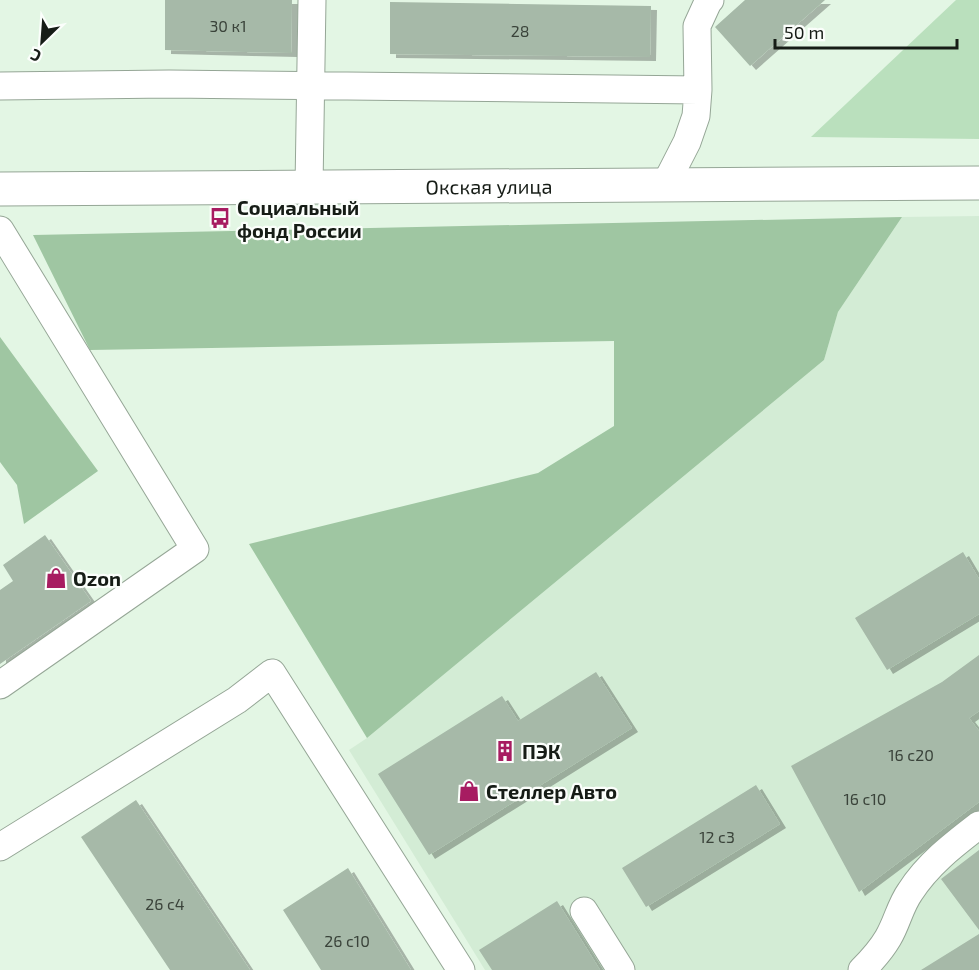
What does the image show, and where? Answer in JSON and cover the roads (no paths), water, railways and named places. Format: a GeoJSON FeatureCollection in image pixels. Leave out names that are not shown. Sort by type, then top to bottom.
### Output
{"type":"FeatureCollection","features":[{"type":"Feature","properties":{"kind":"main road","name":"Окская улица"},"geometry":{"type":"LineString","coordinates":[[0,189],[979,183]]}},
{"type":"Feature","properties":{"kind":"street"},"geometry":{"type":"LineString","coordinates":[[309,187],[312,0]]}},
{"type":"Feature","properties":{"kind":"street"},"geometry":{"type":"LineString","coordinates":[[665,185],[687,142],[696,116],[699,90],[698,26],[710,0]]}},
{"type":"Feature","properties":{"kind":"street"},"geometry":{"type":"LineString","coordinates":[[0,87],[169,84],[699,90]]}},
{"type":"Feature","properties":{"kind":"street"},"geometry":{"type":"LineString","coordinates":[[0,230],[195,549],[0,685]]}},
{"type":"Feature","properties":{"kind":"street"},"geometry":{"type":"LineString","coordinates":[[0,847],[237,700],[272,673],[461,970]]}},
{"type":"Feature","properties":{"kind":"street"},"geometry":{"type":"LineString","coordinates":[[862,970],[889,936],[908,894],[923,872],[945,851],[979,825]]}},
{"type":"Feature","properties":{"kind":"street"},"geometry":{"type":"LineString","coordinates":[[584,911],[621,970]]}},
{"type":"Feature","properties":{"kind":"place","name":"Социальный фонд России"},"geometry":{"type":"Point","coordinates":[220,218]}},
{"type":"Feature","properties":{"kind":"place","name":"Ozon"},"geometry":{"type":"Point","coordinates":[56,578]}},
{"type":"Feature","properties":{"kind":"place","name":"ПЭК"},"geometry":{"type":"Point","coordinates":[505,751]}},
{"type":"Feature","properties":{"kind":"place","name":"Стеллер Авто"},"geometry":{"type":"Point","coordinates":[469,791]}}]}
